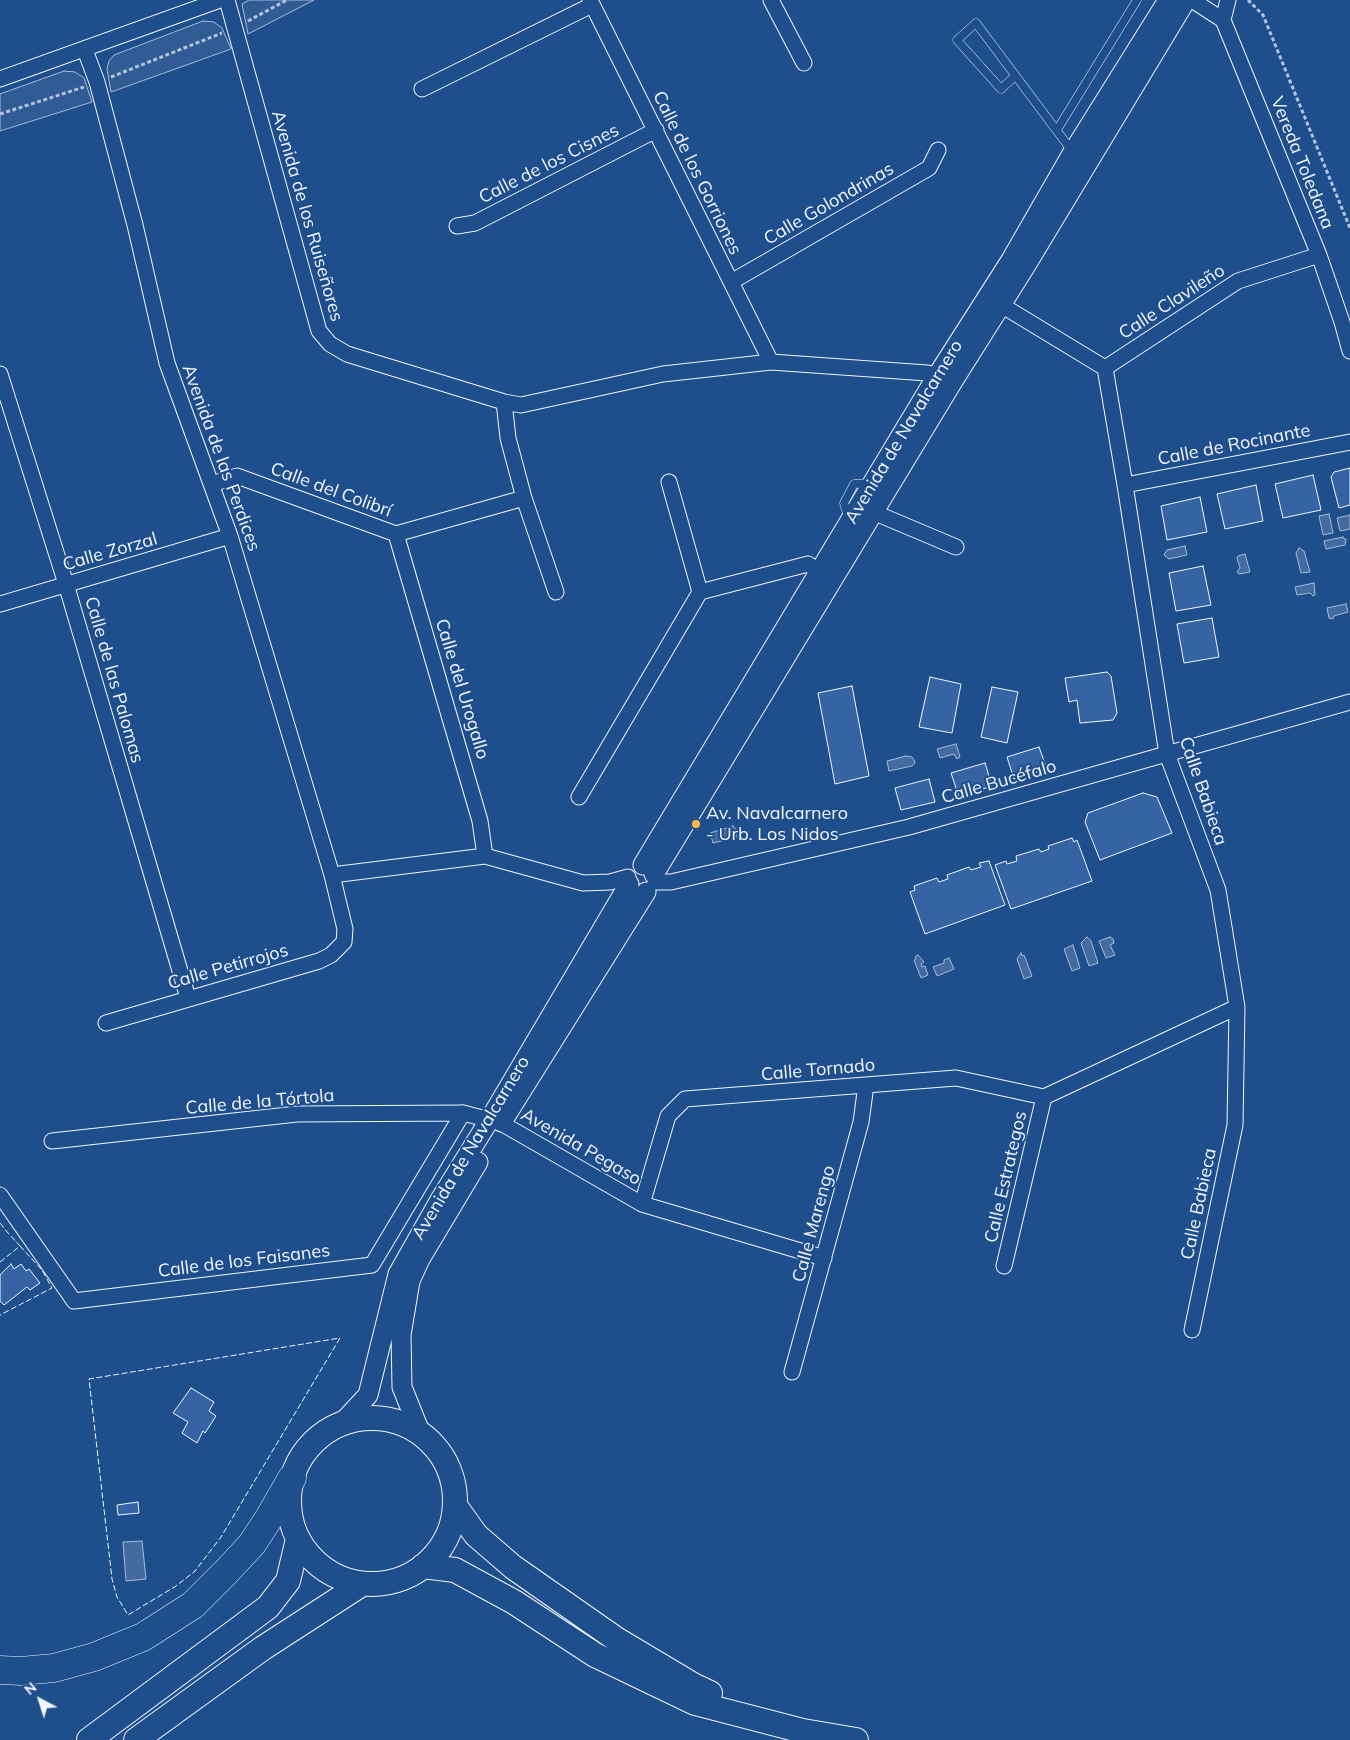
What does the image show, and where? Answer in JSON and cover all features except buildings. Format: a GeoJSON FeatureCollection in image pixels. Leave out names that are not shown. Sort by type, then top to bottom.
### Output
{"type":"FeatureCollection","features":[{"type":"Feature","properties":{"kind":"highway"},"geometry":{"type":"LineString","coordinates":[[0,1670],[21,1671],[54,1668],[94,1657],[143,1637],[192,1605],[252,1544],[292,1478]]}},
{"type":"Feature","properties":{"kind":"main road"},"geometry":{"type":"LineString","coordinates":[[369,1417],[396,1420],[420,1432],[436,1446],[448,1464],[454,1485],[456,1507],[450,1530],[440,1550],[423,1566],[405,1578],[384,1583],[362,1584],[343,1579],[325,1570],[309,1556],[298,1540],[291,1520],[288,1498],[292,1478],[300,1460],[311,1444],[326,1431],[344,1422],[369,1417]]}},
{"type":"Feature","properties":{"kind":"main road"},"geometry":{"type":"LineString","coordinates":[[456,1507],[476,1535],[513,1567],[616,1640],[693,1685],[773,1722]]}},
{"type":"Feature","properties":{"kind":"main road"},"geometry":{"type":"LineString","coordinates":[[89,1740],[268,1607],[288,1581],[298,1540]]}},
{"type":"Feature","properties":{"kind":"main road"},"geometry":{"type":"LineString","coordinates":[[423,1566],[455,1570],[514,1602],[596,1655],[695,1703],[803,1731],[856,1740]]}},
{"type":"Feature","properties":{"kind":"main road"},"geometry":{"type":"LineString","coordinates":[[136,1740],[263,1648],[362,1584]]}},
{"type":"Feature","properties":{"kind":"street"},"geometry":{"type":"LineString","coordinates":[[0,79],[220,0]]}},
{"type":"Feature","properties":{"kind":"street","name":"Avenida de los Ruiseñores"},"geometry":{"type":"LineString","coordinates":[[226,0],[319,331],[330,344],[347,354],[504,402],[521,405],[663,374],[771,362],[927,373],[945,378]]}},
{"type":"Feature","properties":{"kind":"street"},"geometry":{"type":"LineString","coordinates":[[771,0],[804,63]]}},
{"type":"Feature","properties":{"kind":"street","name":"Avenida de Navalcarnero"},"geometry":{"type":"LineString","coordinates":[[995,301],[1010,260],[1073,152],[1168,0]]}},
{"type":"Feature","properties":{"kind":"street","name":"Avenida de Navalcarnero"},"geometry":{"type":"LineString","coordinates":[[826,576],[849,522],[873,482],[945,378],[1186,0]]}},
{"type":"Feature","properties":{"kind":"street"},"geometry":{"type":"LineString","coordinates":[[1192,0],[1223,20],[1228,0]]}},
{"type":"Feature","properties":{"kind":"street"},"geometry":{"type":"LineString","coordinates":[[422,89],[591,3]]}},
{"type":"Feature","properties":{"kind":"street","name":"Calle de los Gorriones"},"geometry":{"type":"LineString","coordinates":[[591,3],[771,362]]}},
{"type":"Feature","properties":{"kind":"street","name":"Vereda Toledana"},"geometry":{"type":"LineString","coordinates":[[1223,20],[1346,325],[1350,351]]}},
{"type":"Feature","properties":{"kind":"street","name":"Avenida de las Perdices"},"geometry":{"type":"LineString","coordinates":[[85,50],[97,82],[135,224],[167,363],[230,536],[332,875],[345,929]]}},
{"type":"Feature","properties":{"kind":"street","name":"Calle de los Cisnes"},"geometry":{"type":"LineString","coordinates":[[457,226],[475,223],[656,130]]}},
{"type":"Feature","properties":{"kind":"street","name":"Calle Golondrinas"},"geometry":{"type":"LineString","coordinates":[[731,282],[929,168],[938,150]]}},
{"type":"Feature","properties":{"kind":"street","name":"Calle Clavileño"},"geometry":{"type":"LineString","coordinates":[[1105,368],[1238,281],[1319,255]]}},
{"type":"Feature","properties":{"kind":"street"},"geometry":{"type":"LineString","coordinates":[[995,301],[1105,368]]}},
{"type":"Feature","properties":{"kind":"street","name":"Calle Babieca"},"geometry":{"type":"LineString","coordinates":[[1105,368],[1167,754],[1218,890],[1237,1007],[1235,1125],[1192,1330]]}},
{"type":"Feature","properties":{"kind":"street","name":"Calle de las Palomas"},"geometry":{"type":"LineString","coordinates":[[0,374],[66,584],[188,998]]}},
{"type":"Feature","properties":{"kind":"street","name":"Avenida de Navalcarnero"},"geometry":{"type":"LineString","coordinates":[[420,1432],[402,1387],[401,1335],[410,1282],[420,1259],[495,1121],[826,576],[873,512],[945,378]]}},
{"type":"Feature","properties":{"kind":"street"},"geometry":{"type":"LineString","coordinates":[[504,402],[508,438],[524,498],[556,592]]}},
{"type":"Feature","properties":{"kind":"street","name":"Calle de Rocinante"},"geometry":{"type":"LineString","coordinates":[[1125,485],[1350,442]]}},
{"type":"Feature","properties":{"kind":"street","name":"Calle del Colibrí"},"geometry":{"type":"LineString","coordinates":[[212,484],[237,476],[396,534],[524,498]]}},
{"type":"Feature","properties":{"kind":"street"},"geometry":{"type":"LineString","coordinates":[[669,482],[700,592]]}},
{"type":"Feature","properties":{"kind":"street","name":"Avenida de Navalcarnero"},"geometry":{"type":"LineString","coordinates":[[873,512],[956,548]]}},
{"type":"Feature","properties":{"kind":"street","name":"Calle del Urogallo"},"geometry":{"type":"LineString","coordinates":[[396,534],[476,805],[485,856]]}},
{"type":"Feature","properties":{"kind":"street","name":"Calle Zorzal"},"geometry":{"type":"LineString","coordinates":[[0,604],[230,536]]}},
{"type":"Feature","properties":{"kind":"street"},"geometry":{"type":"LineString","coordinates":[[579,797],[700,592],[808,564],[826,576]]}},
{"type":"Feature","properties":{"kind":"street","name":"Calle Bucéfalo"},"geometry":{"type":"LineString","coordinates":[[642,879],[671,882],[909,826],[1350,702]]}},
{"type":"Feature","properties":{"kind":"street"},"geometry":{"type":"LineString","coordinates":[[332,875],[485,856],[583,882],[642,879]]}},
{"type":"Feature","properties":{"kind":"street","name":"Calle Petirrojos"},"geometry":{"type":"LineString","coordinates":[[106,1023],[319,961],[331,954],[344,942],[345,929]]}},
{"type":"Feature","properties":{"kind":"street"},"geometry":{"type":"LineString","coordinates":[[1044,1097],[1237,1007]]}},
{"type":"Feature","properties":{"kind":"street","name":"Calle Tornado"},"geometry":{"type":"LineString","coordinates":[[642,1204],[668,1116],[685,1099],[956,1078],[1044,1097]]}},
{"type":"Feature","properties":{"kind":"street","name":"Calle Marengo"},"geometry":{"type":"LineString","coordinates":[[792,1372],[861,1122],[866,1085]]}},
{"type":"Feature","properties":{"kind":"street","name":"Calle Estrategos"},"geometry":{"type":"LineString","coordinates":[[1004,1266],[1044,1097]]}},
{"type":"Feature","properties":{"kind":"street","name":"Calle de la Tórtola"},"geometry":{"type":"LineString","coordinates":[[52,1141],[297,1114],[463,1114],[495,1121]]}},
{"type":"Feature","properties":{"kind":"street","name":"Calle de los Faisanes"},"geometry":{"type":"LineString","coordinates":[[0,1195],[74,1301],[372,1265],[463,1114]]}},
{"type":"Feature","properties":{"kind":"street","name":"Avenida de Navalcarnero"},"geometry":{"type":"LineString","coordinates":[[344,1422],[368,1395],[398,1274],[441,1198],[495,1121]]}},
{"type":"Feature","properties":{"kind":"street","name":"Avenida Pegaso"},"geometry":{"type":"LineString","coordinates":[[495,1121],[642,1204]]}},
{"type":"Feature","properties":{"kind":"street"},"geometry":{"type":"LineString","coordinates":[[642,1204],[824,1258]]}},
{"type":"Feature","properties":{"kind":"lane"},"geometry":{"type":"LineString","coordinates":[[1056,130],[1137,0]]}},
{"type":"Feature","properties":{"kind":"lane"},"geometry":{"type":"LineString","coordinates":[[1016,76],[1001,89],[957,40],[976,23],[1016,76],[1056,130],[1073,152]]}},
{"type":"Feature","properties":{"kind":"path"},"geometry":{"type":"LineString","coordinates":[[0,114],[97,82],[235,28],[287,0]]}},
{"type":"Feature","properties":{"kind":"path"},"geometry":{"type":"LineString","coordinates":[[1248,0],[1263,15],[1350,228]]}},
{"type":"Feature","properties":{"kind":"shaded area"},"geometry":{"type":"Polygon","coordinates":[[[249,0],[314,0],[248,34],[242,4],[249,0]]]}},
{"type":"Feature","properties":{"kind":"shaded area"},"geometry":{"type":"Polygon","coordinates":[[[203,21],[214,22],[222,28],[231,49],[111,92],[107,69],[109,61],[114,55],[203,21]]]}},
{"type":"Feature","properties":{"kind":"shaded area"},"geometry":{"type":"Polygon","coordinates":[[[64,71],[75,72],[84,78],[92,102],[0,131],[0,94],[64,71]]]}},
{"type":"Feature","properties":{"kind":"shaded area"},"geometry":{"type":"Polygon","coordinates":[[[1329,514],[1333,533],[1323,535],[1319,516],[1329,514]]]}},
{"type":"Feature","properties":{"kind":"shaded area"},"geometry":{"type":"Polygon","coordinates":[[[1350,515],[1350,529],[1340,531],[1337,518],[1350,515]]]}},
{"type":"Feature","properties":{"kind":"shaded area"},"geometry":{"type":"Polygon","coordinates":[[[1343,537],[1346,539],[1345,545],[1326,549],[1324,541],[1343,537]]]}},
{"type":"Feature","properties":{"kind":"shaded area"},"geometry":{"type":"Polygon","coordinates":[[[1185,546],[1187,555],[1169,559],[1164,555],[1167,550],[1185,546]]]}},
{"type":"Feature","properties":{"kind":"shaded area"},"geometry":{"type":"Polygon","coordinates":[[[1299,548],[1304,551],[1310,572],[1301,573],[1296,553],[1299,548]]]}},
{"type":"Feature","properties":{"kind":"shaded area"},"geometry":{"type":"Polygon","coordinates":[[[1245,554],[1250,572],[1239,574],[1237,572],[1240,568],[1237,558],[1245,554]]]}},
{"type":"Feature","properties":{"kind":"shaded area"},"geometry":{"type":"Polygon","coordinates":[[[1314,583],[1315,595],[1313,596],[1310,593],[1297,595],[1295,587],[1314,583]]]}},
{"type":"Feature","properties":{"kind":"shaded area"},"geometry":{"type":"Polygon","coordinates":[[[1346,604],[1348,612],[1334,616],[1333,619],[1329,618],[1327,608],[1346,604]]]}},
{"type":"Feature","properties":{"kind":"shaded area"},"geometry":{"type":"Polygon","coordinates":[[[956,744],[960,757],[957,759],[954,754],[940,758],[937,749],[956,744]]]}},
{"type":"Feature","properties":{"kind":"shaded area"},"geometry":{"type":"Polygon","coordinates":[[[906,756],[912,757],[914,760],[915,763],[912,766],[889,771],[887,761],[906,756]]]}},
{"type":"Feature","properties":{"kind":"shaded area"},"geometry":{"type":"Polygon","coordinates":[[[733,826],[738,832],[737,837],[713,843],[710,833],[733,826]]]}},
{"type":"Feature","properties":{"kind":"shaded area"},"geometry":{"type":"Polygon","coordinates":[[[1087,937],[1091,941],[1098,963],[1089,966],[1081,943],[1087,937]]]}},
{"type":"Feature","properties":{"kind":"shaded area"},"geometry":{"type":"Polygon","coordinates":[[[1110,937],[1113,939],[1114,943],[1110,945],[1115,955],[1106,958],[1099,941],[1110,937]]]}},
{"type":"Feature","properties":{"kind":"shaded area"},"geometry":{"type":"Polygon","coordinates":[[[1073,945],[1080,968],[1072,971],[1064,949],[1073,945]]]}},
{"type":"Feature","properties":{"kind":"shaded area"},"geometry":{"type":"Polygon","coordinates":[[[1021,953],[1022,956],[1024,955],[1032,976],[1024,979],[1017,959],[1021,953]]]}},
{"type":"Feature","properties":{"kind":"shaded area"},"geometry":{"type":"Polygon","coordinates":[[[918,955],[924,962],[921,964],[922,967],[925,966],[928,975],[921,978],[914,960],[918,955]]]}},
{"type":"Feature","properties":{"kind":"shaded area"},"geometry":{"type":"Polygon","coordinates":[[[949,958],[954,969],[937,976],[933,967],[944,963],[944,960],[949,958]]]}},
{"type":"Feature","properties":{"kind":"shaded area"},"geometry":{"type":"Polygon","coordinates":[[[142,1541],[146,1579],[126,1581],[123,1542],[142,1541]]]}},
{"type":"Feature","properties":{"kind":"fence"},"geometry":{"type":"LineString","coordinates":[[0,1223],[20,1246]]}},
{"type":"Feature","properties":{"kind":"fence"},"geometry":{"type":"LineString","coordinates":[[0,1262],[20,1246],[42,1270],[52,1288],[0,1315]]}},
{"type":"Feature","properties":{"kind":"fence"},"geometry":{"type":"LineString","coordinates":[[340,1338],[221,1537],[195,1571],[176,1586],[128,1615],[117,1597],[112,1579],[89,1379],[340,1338]]}},
{"type":"Feature","properties":{"kind":"place","name":"Av. Navalcarnero - Urb. Los Nidos"},"geometry":{"type":"Point","coordinates":[696,824]}}]}
